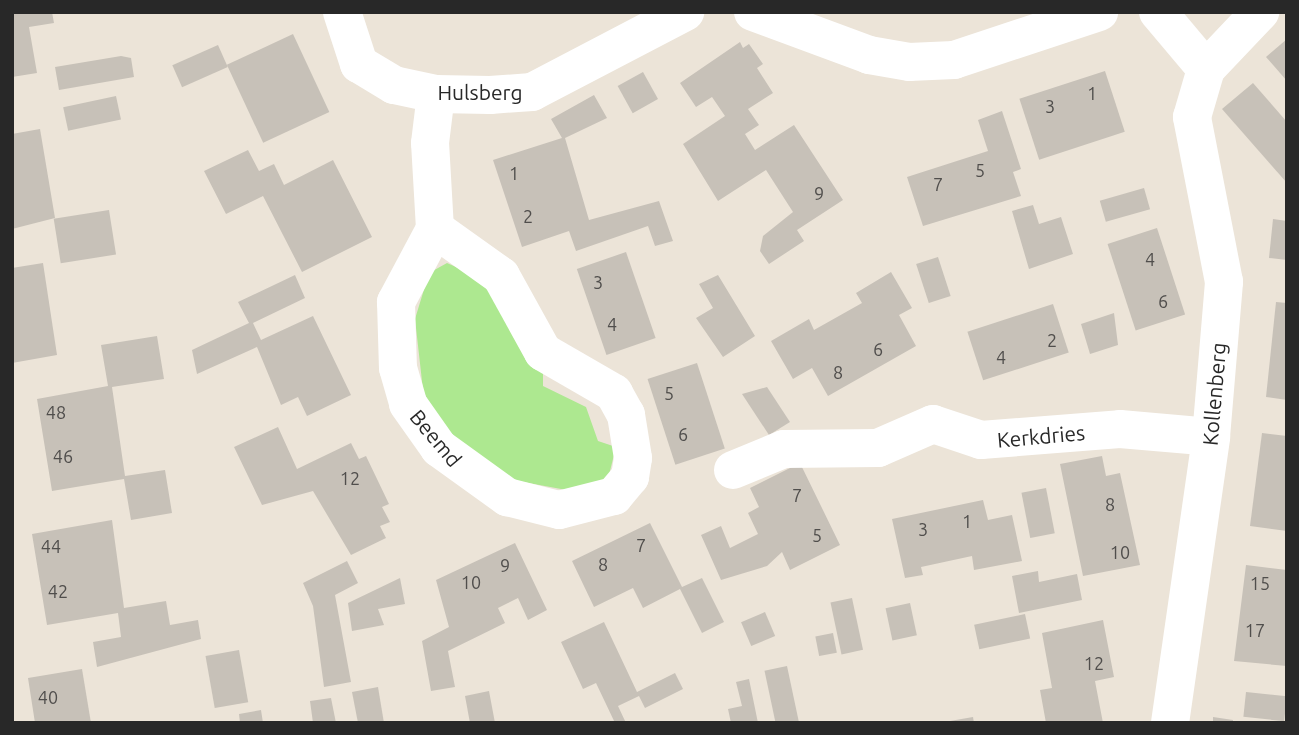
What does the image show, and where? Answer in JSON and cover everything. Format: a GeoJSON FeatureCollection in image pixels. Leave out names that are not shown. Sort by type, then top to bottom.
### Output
{"type":"FeatureCollection","features":[{"type":"Feature","properties":{"kind":"street","name":"Hulsberg"},"geometry":{"type":"LineString","coordinates":[[342,12],[359,64],[394,85],[436,94],[532,92],[685,12]]}},
{"type":"Feature","properties":{"kind":"street"},"geometry":{"type":"LineString","coordinates":[[753,12],[869,55],[909,62],[954,60],[1098,12]]}},
{"type":"Feature","properties":{"kind":"street"},"geometry":{"type":"LineString","coordinates":[[1158,12],[1206,69]]}},
{"type":"Feature","properties":{"kind":"street","name":"Kollenberg"},"geometry":{"type":"LineString","coordinates":[[1170,723],[1211,436],[1224,282],[1192,117],[1206,69],[1260,12]]}},
{"type":"Feature","properties":{"kind":"street"},"geometry":{"type":"LineString","coordinates":[[435,229],[430,143],[436,94]]}},
{"type":"Feature","properties":{"kind":"street","name":"Beemd"},"geometry":{"type":"LineString","coordinates":[[435,229],[501,276],[543,352],[614,393],[626,415],[633,458],[630,477],[614,496],[559,510],[507,497],[439,448],[408,404],[398,368],[396,302],[435,229]]}},
{"type":"Feature","properties":{"kind":"street","name":"Kerkdries"},"geometry":{"type":"LineString","coordinates":[[733,470],[784,449],[878,448],[933,424],[981,440],[1120,429],[1211,436]]}},
{"type":"Feature","properties":{"kind":"green space"},"geometry":{"type":"Polygon","coordinates":[[[447,263],[483,279],[543,372],[543,386],[586,407],[598,441],[616,447],[608,479],[572,491],[506,479],[460,445],[424,399],[415,319],[429,273],[447,263]]]}},
{"type":"Feature","properties":{"kind":"building"},"geometry":{"type":"Polygon","coordinates":[[[12,12],[52,12],[54,23],[29,27],[37,73],[12,77],[12,12]]]}},
{"type":"Feature","properties":{"kind":"building"},"geometry":{"type":"Polygon","coordinates":[[[293,34],[329,112],[263,143],[227,65],[293,34]]]}},
{"type":"Feature","properties":{"kind":"building"},"geometry":{"type":"Polygon","coordinates":[[[1287,39],[1287,81],[1266,57],[1287,39]]]}},
{"type":"Feature","properties":{"kind":"building"},"geometry":{"type":"Polygon","coordinates":[[[740,42],[743,48],[749,44],[763,64],[757,68],[773,93],[748,109],[759,125],[745,134],[755,150],[794,125],[843,200],[797,230],[804,241],[769,264],[760,251],[763,236],[793,212],[766,170],[718,201],[683,144],[725,116],[712,97],[696,107],[680,83],[740,42]]]}},
{"type":"Feature","properties":{"kind":"building"},"geometry":{"type":"Polygon","coordinates":[[[218,45],[228,67],[182,87],[172,65],[218,45]]]}},
{"type":"Feature","properties":{"kind":"building"},"geometry":{"type":"Polygon","coordinates":[[[121,56],[131,58],[134,77],[59,90],[55,67],[121,56]]]}},
{"type":"Feature","properties":{"kind":"building"},"geometry":{"type":"Polygon","coordinates":[[[1105,71],[1125,132],[1039,160],[1019,99],[1105,71]]]}},
{"type":"Feature","properties":{"kind":"building"},"geometry":{"type":"Polygon","coordinates":[[[643,72],[658,99],[633,113],[618,86],[643,72]]]}},
{"type":"Feature","properties":{"kind":"building"},"geometry":{"type":"Polygon","coordinates":[[[1253,83],[1287,122],[1287,183],[1222,109],[1253,83]]]}},
{"type":"Feature","properties":{"kind":"building"},"geometry":{"type":"Polygon","coordinates":[[[594,95],[607,118],[565,138],[589,220],[659,201],[673,241],[655,246],[648,226],[576,251],[569,231],[522,247],[493,160],[562,138],[551,119],[594,95]]]}},
{"type":"Feature","properties":{"kind":"building"},"geometry":{"type":"Polygon","coordinates":[[[116,96],[121,119],[68,131],[63,107],[116,96]]]}},
{"type":"Feature","properties":{"kind":"building"},"geometry":{"type":"Polygon","coordinates":[[[1002,111],[1021,169],[1013,172],[1021,196],[923,226],[907,177],[988,151],[978,120],[1002,111]]]}},
{"type":"Feature","properties":{"kind":"building"},"geometry":{"type":"Polygon","coordinates":[[[40,129],[55,218],[12,229],[12,134],[40,129]]]}},
{"type":"Feature","properties":{"kind":"building"},"geometry":{"type":"Polygon","coordinates":[[[248,150],[259,171],[274,164],[284,185],[333,160],[372,237],[302,272],[263,196],[226,214],[204,171],[248,150]]]}},
{"type":"Feature","properties":{"kind":"building"},"geometry":{"type":"Polygon","coordinates":[[[1144,188],[1150,209],[1106,222],[1100,201],[1144,188]]]}},
{"type":"Feature","properties":{"kind":"building"},"geometry":{"type":"Polygon","coordinates":[[[1033,205],[1039,224],[1061,217],[1073,254],[1029,269],[1012,211],[1033,205]]]}},
{"type":"Feature","properties":{"kind":"building"},"geometry":{"type":"Polygon","coordinates":[[[109,210],[116,254],[61,263],[54,219],[109,210]]]}},
{"type":"Feature","properties":{"kind":"building"},"geometry":{"type":"Polygon","coordinates":[[[1273,219],[1287,221],[1287,260],[1269,258],[1273,219]]]}},
{"type":"Feature","properties":{"kind":"building"},"geometry":{"type":"Polygon","coordinates":[[[1157,228],[1185,315],[1136,331],[1108,244],[1157,228]]]}},
{"type":"Feature","properties":{"kind":"building"},"geometry":{"type":"Polygon","coordinates":[[[626,252],[656,338],[606,355],[577,269],[626,252]]]}},
{"type":"Feature","properties":{"kind":"building"},"geometry":{"type":"Polygon","coordinates":[[[938,257],[951,296],[929,303],[916,264],[938,257]]]}},
{"type":"Feature","properties":{"kind":"building"},"geometry":{"type":"Polygon","coordinates":[[[43,263],[57,355],[12,363],[12,268],[43,263]]]}},
{"type":"Feature","properties":{"kind":"building"},"geometry":{"type":"Polygon","coordinates":[[[891,272],[912,308],[899,315],[916,346],[828,396],[812,368],[793,379],[771,341],[809,319],[814,330],[862,303],[856,293],[891,272]]]}},
{"type":"Feature","properties":{"kind":"building"},"geometry":{"type":"Polygon","coordinates":[[[295,275],[305,298],[253,323],[261,340],[313,316],[351,395],[307,416],[298,397],[281,405],[257,347],[197,374],[192,350],[249,323],[238,302],[295,275]]]}},
{"type":"Feature","properties":{"kind":"building"},"geometry":{"type":"Polygon","coordinates":[[[718,275],[755,336],[723,357],[696,318],[713,308],[699,284],[718,275]]]}},
{"type":"Feature","properties":{"kind":"building"},"geometry":{"type":"Polygon","coordinates":[[[1276,302],[1287,303],[1287,400],[1266,397],[1276,302]]]}},
{"type":"Feature","properties":{"kind":"building"},"geometry":{"type":"Polygon","coordinates":[[[1053,304],[1069,353],[983,380],[967,332],[1053,304]]]}},
{"type":"Feature","properties":{"kind":"building"},"geometry":{"type":"Polygon","coordinates":[[[1114,313],[1118,345],[1090,354],[1081,324],[1114,313]]]}},
{"type":"Feature","properties":{"kind":"building"},"geometry":{"type":"Polygon","coordinates":[[[157,336],[164,379],[112,387],[125,476],[165,470],[172,513],[131,520],[124,479],[52,491],[37,399],[108,386],[101,345],[157,336]]]}},
{"type":"Feature","properties":{"kind":"building"},"geometry":{"type":"Polygon","coordinates":[[[697,363],[725,449],[675,465],[648,379],[697,363]]]}},
{"type":"Feature","properties":{"kind":"building"},"geometry":{"type":"Polygon","coordinates":[[[767,387],[790,422],[769,435],[742,394],[767,387]]]}},
{"type":"Feature","properties":{"kind":"building"},"geometry":{"type":"Polygon","coordinates":[[[278,427],[297,469],[351,443],[359,459],[366,456],[389,504],[382,507],[390,522],[380,526],[386,538],[351,555],[313,491],[262,505],[234,447],[278,427]]]}},
{"type":"Feature","properties":{"kind":"building"},"geometry":{"type":"Polygon","coordinates":[[[1262,433],[1287,436],[1287,531],[1250,526],[1262,433]]]}},
{"type":"Feature","properties":{"kind":"building"},"geometry":{"type":"Polygon","coordinates":[[[1102,456],[1106,476],[1120,473],[1140,565],[1083,576],[1060,464],[1102,456]]]}},
{"type":"Feature","properties":{"kind":"building"},"geometry":{"type":"Polygon","coordinates":[[[800,463],[840,545],[790,570],[782,552],[767,566],[721,580],[701,535],[721,526],[730,548],[758,534],[748,513],[759,507],[750,488],[800,463]]]}},
{"type":"Feature","properties":{"kind":"building"},"geometry":{"type":"Polygon","coordinates":[[[1046,488],[1055,533],[1030,538],[1021,493],[1046,488]]]}},
{"type":"Feature","properties":{"kind":"building"},"geometry":{"type":"Polygon","coordinates":[[[983,500],[988,520],[1012,515],[1022,561],[974,570],[972,556],[921,567],[923,575],[905,578],[892,519],[983,500]]]}},
{"type":"Feature","properties":{"kind":"building"},"geometry":{"type":"Polygon","coordinates":[[[112,520],[124,608],[166,601],[170,625],[198,620],[201,639],[97,667],[93,642],[121,637],[118,613],[47,625],[32,534],[112,520]]]}},
{"type":"Feature","properties":{"kind":"building"},"geometry":{"type":"Polygon","coordinates":[[[650,523],[682,587],[702,578],[724,622],[702,633],[680,589],[643,608],[633,588],[594,607],[572,561],[650,523]]]}},
{"type":"Feature","properties":{"kind":"building"},"geometry":{"type":"Polygon","coordinates":[[[515,543],[547,610],[528,620],[518,598],[498,608],[505,623],[448,651],[455,687],[431,691],[422,641],[449,627],[436,580],[515,543]]]}},
{"type":"Feature","properties":{"kind":"building"},"geometry":{"type":"Polygon","coordinates":[[[347,561],[358,583],[335,595],[351,682],[324,687],[313,606],[303,583],[347,561]]]}},
{"type":"Feature","properties":{"kind":"building"},"geometry":{"type":"Polygon","coordinates":[[[1246,565],[1287,570],[1287,666],[1234,661],[1246,565]]]}},
{"type":"Feature","properties":{"kind":"building"},"geometry":{"type":"Polygon","coordinates":[[[1038,571],[1039,582],[1077,574],[1082,600],[1019,613],[1012,576],[1038,571]]]}},
{"type":"Feature","properties":{"kind":"building"},"geometry":{"type":"Polygon","coordinates":[[[400,578],[405,604],[378,609],[384,625],[352,631],[348,603],[400,578]]]}},
{"type":"Feature","properties":{"kind":"building"},"geometry":{"type":"Polygon","coordinates":[[[852,598],[863,650],[842,654],[830,603],[852,598]]]}},
{"type":"Feature","properties":{"kind":"building"},"geometry":{"type":"Polygon","coordinates":[[[910,603],[917,635],[892,640],[886,608],[910,603]]]}},
{"type":"Feature","properties":{"kind":"building"},"geometry":{"type":"Polygon","coordinates":[[[765,612],[775,636],[751,646],[741,622],[765,612]]]}},
{"type":"Feature","properties":{"kind":"building"},"geometry":{"type":"Polygon","coordinates":[[[1025,614],[1030,638],[979,649],[974,625],[1025,614]]]}},
{"type":"Feature","properties":{"kind":"building"},"geometry":{"type":"Polygon","coordinates":[[[1103,620],[1114,677],[1095,681],[1103,723],[1046,723],[1040,690],[1052,688],[1042,633],[1103,620]]]}},
{"type":"Feature","properties":{"kind":"building"},"geometry":{"type":"Polygon","coordinates":[[[604,622],[637,692],[675,673],[683,689],[645,708],[639,696],[618,706],[626,723],[615,723],[596,683],[583,689],[561,642],[604,622]]]}},
{"type":"Feature","properties":{"kind":"building"},"geometry":{"type":"Polygon","coordinates":[[[833,633],[837,653],[819,656],[815,636],[833,633]]]}},
{"type":"Feature","properties":{"kind":"building"},"geometry":{"type":"Polygon","coordinates":[[[239,650],[248,702],[215,708],[206,656],[239,650]]]}},
{"type":"Feature","properties":{"kind":"building"},"geometry":{"type":"Polygon","coordinates":[[[787,666],[799,723],[776,723],[765,671],[787,666]]]}},
{"type":"Feature","properties":{"kind":"building"},"geometry":{"type":"Polygon","coordinates":[[[82,669],[91,723],[35,723],[28,678],[82,669]]]}},
{"type":"Feature","properties":{"kind":"building"},"geometry":{"type":"Polygon","coordinates":[[[749,679],[758,723],[731,723],[728,709],[742,706],[736,682],[749,679]]]}},
{"type":"Feature","properties":{"kind":"building"},"geometry":{"type":"Polygon","coordinates":[[[378,687],[384,723],[358,723],[352,692],[378,687]]]}},
{"type":"Feature","properties":{"kind":"building"},"geometry":{"type":"Polygon","coordinates":[[[489,691],[495,723],[470,723],[465,696],[489,691]]]}},
{"type":"Feature","properties":{"kind":"building"},"geometry":{"type":"Polygon","coordinates":[[[1246,692],[1287,696],[1284,721],[1243,717],[1246,692]]]}},
{"type":"Feature","properties":{"kind":"building"},"geometry":{"type":"Polygon","coordinates":[[[331,698],[336,723],[313,723],[310,701],[331,698]]]}},
{"type":"Feature","properties":{"kind":"building"},"geometry":{"type":"Polygon","coordinates":[[[261,710],[263,723],[240,723],[239,714],[261,710]]]}},
{"type":"Feature","properties":{"kind":"building"},"geometry":{"type":"Polygon","coordinates":[[[973,717],[974,723],[950,721],[973,717]]]}},
{"type":"Feature","properties":{"kind":"building"},"geometry":{"type":"Polygon","coordinates":[[[1213,717],[1233,720],[1233,723],[1213,723],[1213,717]]]}}]}
